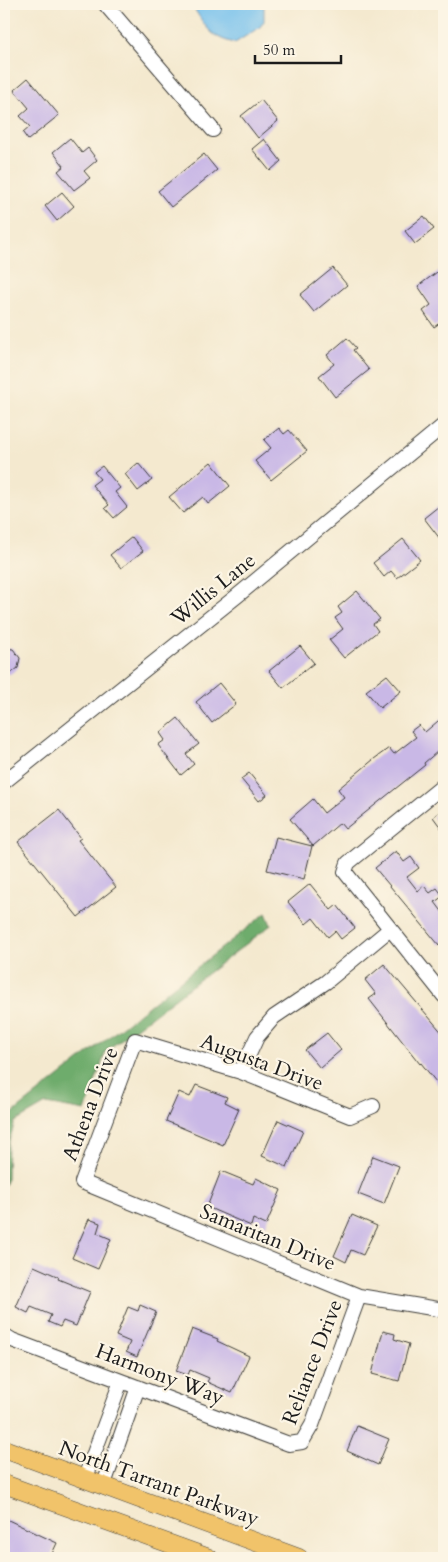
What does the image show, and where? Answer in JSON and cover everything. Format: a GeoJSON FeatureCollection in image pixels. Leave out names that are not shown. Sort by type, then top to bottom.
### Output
{"type":"FeatureCollection","features":[{"type":"Feature","properties":{"kind":"main road","name":"North Tarrant Parkway"},"geometry":{"type":"LineString","coordinates":[[4,1449],[299,1558]]}},
{"type":"Feature","properties":{"kind":"main road"},"geometry":{"type":"LineString","coordinates":[[4,1484],[209,1558]]}},
{"type":"Feature","properties":{"kind":"street"},"geometry":{"type":"LineString","coordinates":[[105,4],[212,130]]}},
{"type":"Feature","properties":{"kind":"street","name":"Willis Lane"},"geometry":{"type":"LineString","coordinates":[[4,782],[249,587],[444,425]]}},
{"type":"Feature","properties":{"kind":"street"},"geometry":{"type":"LineString","coordinates":[[444,785],[348,863],[345,869],[353,885],[444,996]]}},
{"type":"Feature","properties":{"kind":"street"},"geometry":{"type":"LineString","coordinates":[[241,1072],[257,1037],[274,1017],[326,982],[390,929]]}},
{"type":"Feature","properties":{"kind":"street","name":"Augusta Drive"},"geometry":{"type":"LineString","coordinates":[[135,1040],[241,1072],[350,1116],[373,1106]]}},
{"type":"Feature","properties":{"kind":"street","name":"Athena Drive"},"geometry":{"type":"LineString","coordinates":[[82,1182],[135,1040]]}},
{"type":"Feature","properties":{"kind":"street","name":"Samaritan Drive"},"geometry":{"type":"LineString","coordinates":[[82,1182],[359,1296],[444,1310]]}},
{"type":"Feature","properties":{"kind":"street","name":"Reliance Drive"},"geometry":{"type":"LineString","coordinates":[[302,1442],[312,1425],[359,1296]]}},
{"type":"Feature","properties":{"kind":"street","name":"Harmony Way"},"geometry":{"type":"LineString","coordinates":[[4,1335],[12,1340],[290,1444],[302,1442]]}},
{"type":"Feature","properties":{"kind":"street"},"geometry":{"type":"LineString","coordinates":[[84,1480],[121,1381]]}},
{"type":"Feature","properties":{"kind":"street"},"geometry":{"type":"LineString","coordinates":[[103,1487],[138,1387]]}},
{"type":"Feature","properties":{"kind":"green space"},"geometry":{"type":"Polygon","coordinates":[[[266,913],[271,925],[106,1051],[85,1111],[46,1104],[15,1122],[8,1144],[7,1178],[4,1186],[4,1120],[266,913]]]}},
{"type":"Feature","properties":{"kind":"water"},"geometry":{"type":"Polygon","coordinates":[[[197,4],[264,4],[264,21],[260,27],[235,43],[227,41],[211,32],[195,10],[197,4]]]}},
{"type":"Feature","properties":{"kind":"building"},"geometry":{"type":"Polygon","coordinates":[[[28,78],[59,115],[28,140],[23,133],[30,127],[20,116],[29,108],[14,90],[28,78]]]}},
{"type":"Feature","properties":{"kind":"building"},"geometry":{"type":"Polygon","coordinates":[[[261,100],[278,121],[258,138],[241,116],[261,100]]]}},
{"type":"Feature","properties":{"kind":"building"},"geometry":{"type":"Polygon","coordinates":[[[70,138],[82,153],[88,148],[97,160],[84,171],[90,178],[74,190],[58,171],[64,166],[53,152],[70,138]]]}},
{"type":"Feature","properties":{"kind":"building"},"geometry":{"type":"Polygon","coordinates":[[[264,139],[281,161],[270,171],[252,149],[264,139]]]}},
{"type":"Feature","properties":{"kind":"building"},"geometry":{"type":"Polygon","coordinates":[[[204,154],[217,170],[171,207],[158,191],[204,154]]]}},
{"type":"Feature","properties":{"kind":"building"},"geometry":{"type":"Polygon","coordinates":[[[62,192],[74,206],[57,221],[45,206],[62,192]]]}},
{"type":"Feature","properties":{"kind":"building"},"geometry":{"type":"Polygon","coordinates":[[[424,216],[434,229],[415,244],[405,231],[424,216]]]}},
{"type":"Feature","properties":{"kind":"building"},"geometry":{"type":"Polygon","coordinates":[[[444,267],[444,320],[434,327],[423,311],[431,305],[418,286],[444,267]]]}},
{"type":"Feature","properties":{"kind":"building"},"geometry":{"type":"Polygon","coordinates":[[[333,268],[347,285],[314,312],[300,295],[333,268]]]}},
{"type":"Feature","properties":{"kind":"building"},"geometry":{"type":"Polygon","coordinates":[[[347,338],[356,348],[353,350],[369,370],[335,397],[319,376],[334,364],[327,355],[347,338]]]}},
{"type":"Feature","properties":{"kind":"building"},"geometry":{"type":"Polygon","coordinates":[[[279,428],[284,434],[289,430],[307,451],[271,480],[255,461],[271,448],[264,440],[279,428]]]}},
{"type":"Feature","properties":{"kind":"building"},"geometry":{"type":"Polygon","coordinates":[[[211,462],[230,486],[208,504],[203,497],[183,513],[169,497],[211,462]]]}},
{"type":"Feature","properties":{"kind":"building"},"geometry":{"type":"Polygon","coordinates":[[[138,463],[152,480],[138,491],[125,474],[138,463]]]}},
{"type":"Feature","properties":{"kind":"building"},"geometry":{"type":"Polygon","coordinates":[[[102,466],[120,488],[115,492],[127,507],[114,518],[105,508],[109,505],[92,485],[100,479],[94,472],[102,466]]]}},
{"type":"Feature","properties":{"kind":"building"},"geometry":{"type":"Polygon","coordinates":[[[444,502],[444,544],[424,518],[444,502]]]}},
{"type":"Feature","properties":{"kind":"building"},"geometry":{"type":"Polygon","coordinates":[[[132,537],[143,551],[121,568],[110,555],[132,537]]]}},
{"type":"Feature","properties":{"kind":"building"},"geometry":{"type":"Polygon","coordinates":[[[403,539],[420,560],[397,578],[391,571],[384,577],[373,563],[403,539]]]}},
{"type":"Feature","properties":{"kind":"building"},"geometry":{"type":"Polygon","coordinates":[[[357,591],[380,619],[373,624],[378,631],[344,658],[329,640],[343,629],[335,618],[342,613],[338,607],[357,591]]]}},
{"type":"Feature","properties":{"kind":"building"},"geometry":{"type":"Polygon","coordinates":[[[300,646],[314,663],[283,688],[269,671],[300,646]]]}},
{"type":"Feature","properties":{"kind":"building"},"geometry":{"type":"Polygon","coordinates":[[[4,648],[13,649],[20,658],[18,668],[10,674],[4,673],[4,648]]]}},
{"type":"Feature","properties":{"kind":"building"},"geometry":{"type":"Polygon","coordinates":[[[387,675],[401,691],[380,708],[366,691],[387,675]]]}},
{"type":"Feature","properties":{"kind":"building"},"geometry":{"type":"Polygon","coordinates":[[[219,683],[236,704],[212,723],[196,702],[219,683]]]}},
{"type":"Feature","properties":{"kind":"building"},"geometry":{"type":"Polygon","coordinates":[[[444,716],[444,746],[424,763],[425,765],[345,829],[340,823],[313,846],[290,819],[313,799],[324,813],[344,797],[338,789],[374,759],[389,748],[394,754],[416,737],[411,731],[419,725],[425,732],[444,716]]]}},
{"type":"Feature","properties":{"kind":"building"},"geometry":{"type":"Polygon","coordinates":[[[178,718],[199,744],[186,754],[194,764],[181,775],[158,745],[165,740],[160,733],[178,718]]]}},
{"type":"Feature","properties":{"kind":"building"},"geometry":{"type":"Polygon","coordinates":[[[249,773],[267,795],[259,801],[241,779],[249,773]]]}},
{"type":"Feature","properties":{"kind":"building"},"geometry":{"type":"Polygon","coordinates":[[[444,808],[444,832],[433,817],[444,808]]]}},
{"type":"Feature","properties":{"kind":"building"},"geometry":{"type":"Polygon","coordinates":[[[59,810],[81,838],[78,840],[116,887],[78,917],[18,842],[59,810]]]}},
{"type":"Feature","properties":{"kind":"building"},"geometry":{"type":"Polygon","coordinates":[[[276,837],[312,846],[304,879],[267,870],[276,837]]]}},
{"type":"Feature","properties":{"kind":"building"},"geometry":{"type":"Polygon","coordinates":[[[396,851],[404,862],[411,857],[419,868],[407,877],[418,891],[424,886],[430,893],[437,888],[443,896],[435,902],[444,914],[444,941],[439,945],[375,868],[396,851]]]}},
{"type":"Feature","properties":{"kind":"building"},"geometry":{"type":"Polygon","coordinates":[[[310,884],[331,910],[337,905],[355,928],[341,939],[335,931],[328,937],[313,918],[306,924],[288,902],[310,884]]]}},
{"type":"Feature","properties":{"kind":"building"},"geometry":{"type":"Polygon","coordinates":[[[384,964],[444,1035],[444,1092],[369,999],[376,994],[365,980],[384,964]]]}},
{"type":"Feature","properties":{"kind":"building"},"geometry":{"type":"Polygon","coordinates":[[[327,1033],[341,1050],[320,1068],[305,1050],[327,1033]]]}},
{"type":"Feature","properties":{"kind":"building"},"geometry":{"type":"Polygon","coordinates":[[[196,1085],[227,1097],[225,1102],[239,1109],[223,1145],[166,1121],[179,1092],[190,1097],[196,1085]]]}},
{"type":"Feature","properties":{"kind":"building"},"geometry":{"type":"Polygon","coordinates":[[[278,1120],[303,1131],[287,1167],[262,1156],[278,1120]]]}},
{"type":"Feature","properties":{"kind":"building"},"geometry":{"type":"Polygon","coordinates":[[[373,1156],[399,1166],[384,1204],[358,1194],[373,1156]]]}},
{"type":"Feature","properties":{"kind":"building"},"geometry":{"type":"Polygon","coordinates":[[[221,1171],[253,1184],[256,1178],[281,1190],[266,1225],[253,1219],[251,1226],[207,1207],[221,1171]]]}},
{"type":"Feature","properties":{"kind":"building"},"geometry":{"type":"Polygon","coordinates":[[[352,1215],[377,1226],[363,1255],[351,1250],[346,1262],[334,1256],[352,1215]]]}},
{"type":"Feature","properties":{"kind":"building"},"geometry":{"type":"Polygon","coordinates":[[[89,1219],[100,1223],[97,1233],[111,1239],[98,1269],[72,1258],[89,1219]]]}},
{"type":"Feature","properties":{"kind":"building"},"geometry":{"type":"Polygon","coordinates":[[[34,1266],[59,1277],[58,1279],[90,1292],[76,1326],[63,1321],[60,1327],[48,1322],[51,1315],[31,1307],[28,1313],[16,1307],[34,1266]]]}},
{"type":"Feature","properties":{"kind":"building"},"geometry":{"type":"Polygon","coordinates":[[[140,1305],[156,1312],[137,1357],[126,1352],[130,1342],[116,1336],[128,1307],[138,1311],[140,1305]]]}},
{"type":"Feature","properties":{"kind":"building"},"geometry":{"type":"Polygon","coordinates":[[[192,1329],[218,1339],[217,1341],[249,1356],[232,1393],[207,1382],[209,1378],[190,1370],[188,1375],[176,1371],[192,1329]]]}},
{"type":"Feature","properties":{"kind":"building"},"geometry":{"type":"Polygon","coordinates":[[[383,1331],[395,1334],[394,1339],[409,1344],[399,1381],[372,1374],[383,1331]]]}},
{"type":"Feature","properties":{"kind":"building"},"geometry":{"type":"Polygon","coordinates":[[[357,1426],[389,1439],[378,1465],[347,1451],[357,1426]]]}},
{"type":"Feature","properties":{"kind":"building"},"geometry":{"type":"Polygon","coordinates":[[[4,1518],[57,1543],[50,1558],[9,1558],[4,1556],[4,1518]]]}}]}
